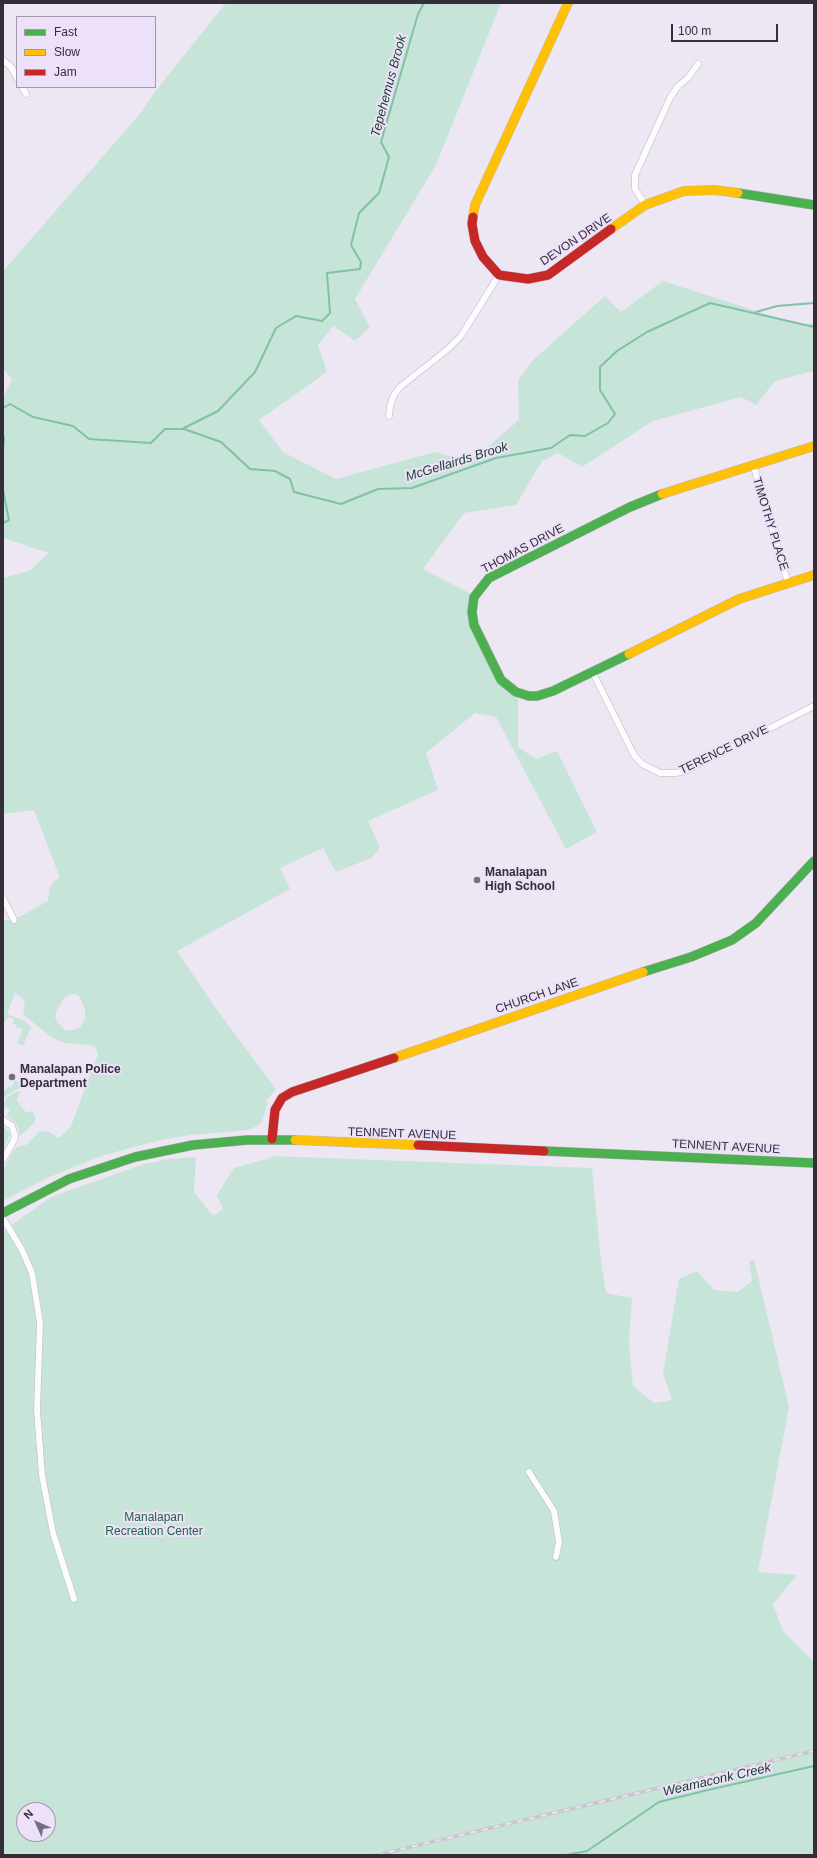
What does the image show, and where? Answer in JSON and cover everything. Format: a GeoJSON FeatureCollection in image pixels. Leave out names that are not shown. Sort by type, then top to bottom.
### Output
{"type":"FeatureCollection","features":[{"type":"Feature","properties":{"kind":"street"},"geometry":{"type":"LineString","coordinates":[[389,416],[390,406],[394,395],[400,387],[455,342],[468,326],[499,275],[483,257],[475,241],[472,224],[475,205],[568,3]]}},
{"type":"Feature","properties":{"kind":"street"},"geometry":{"type":"LineString","coordinates":[[3,60],[11,67],[16,76]]}},
{"type":"Feature","properties":{"kind":"street"},"geometry":{"type":"LineString","coordinates":[[645,206],[635,189],[635,175],[670,98],[678,86],[688,78],[698,64]]}},
{"type":"Feature","properties":{"kind":"street"},"geometry":{"type":"LineString","coordinates":[[23,88],[26,94]]}},
{"type":"Feature","properties":{"kind":"street","name":"DEVON DRIVE"},"geometry":{"type":"LineString","coordinates":[[499,275],[528,279],[548,275],[645,206],[684,191],[707,189],[814,205]]}},
{"type":"Feature","properties":{"kind":"street","name":"THOMAS DRIVE"},"geometry":{"type":"LineString","coordinates":[[814,446],[657,494],[494,576],[479,588],[472,607],[474,625],[501,680],[522,694],[537,696],[553,691],[739,599],[814,575]]}},
{"type":"Feature","properties":{"kind":"street","name":"TIMOTHY PLACE"},"geometry":{"type":"LineString","coordinates":[[753,464],[788,583]]}},
{"type":"Feature","properties":{"kind":"street","name":"TERENCE DRIVE"},"geometry":{"type":"LineString","coordinates":[[592,671],[636,758],[648,769],[660,773],[676,773],[685,771],[814,706]]}},
{"type":"Feature","properties":{"kind":"street","name":"CHURCH LANE"},"geometry":{"type":"LineString","coordinates":[[272,1139],[275,1110],[282,1098],[292,1092],[721,945],[742,934],[756,923],[814,861]]}},
{"type":"Feature","properties":{"kind":"street"},"geometry":{"type":"LineString","coordinates":[[3,898],[14,920]]}},
{"type":"Feature","properties":{"kind":"street"},"geometry":{"type":"LineString","coordinates":[[3,1120],[12,1126],[15,1138],[3,1160]]}},
{"type":"Feature","properties":{"kind":"street","name":"TENNENT AVENUE"},"geometry":{"type":"LineString","coordinates":[[3,1213],[43,1191],[69,1179],[134,1157],[193,1145],[272,1139],[814,1163]]}},
{"type":"Feature","properties":{"kind":"street"},"geometry":{"type":"LineString","coordinates":[[3,1218],[22,1250],[32,1273],[40,1323],[37,1410],[42,1475],[53,1533],[74,1600]]}},
{"type":"Feature","properties":{"kind":"street"},"geometry":{"type":"LineString","coordinates":[[529,1472],[554,1511],[559,1542],[556,1557]]}},
{"type":"Feature","properties":{"kind":"green space"},"geometry":{"type":"Polygon","coordinates":[[[226,3],[501,3],[436,165],[355,299],[370,327],[355,341],[333,326],[318,345],[327,372],[259,420],[283,452],[336,479],[435,452],[470,462],[519,420],[518,381],[533,360],[605,296],[621,312],[663,281],[800,325],[814,323],[814,371],[775,381],[756,405],[741,397],[653,421],[582,467],[558,453],[542,461],[516,505],[464,513],[423,569],[473,595],[474,625],[518,698],[518,747],[536,759],[557,751],[597,832],[566,849],[496,717],[475,713],[426,753],[438,790],[368,821],[380,848],[371,858],[336,872],[323,848],[280,868],[290,889],[177,951],[217,1010],[276,1089],[266,1101],[268,1102],[260,1124],[247,1130],[191,1135],[161,1140],[104,1155],[47,1178],[3,1201],[3,1170],[14,1150],[17,1147],[26,1145],[40,1131],[49,1132],[59,1138],[71,1126],[98,1054],[95,1047],[90,1045],[65,1043],[51,1037],[25,1016],[23,1012],[25,1002],[15,993],[7,1014],[24,1021],[33,1029],[30,1029],[23,1046],[17,1043],[23,1029],[15,1027],[16,1025],[12,1023],[14,1019],[8,1017],[3,1024],[3,920],[11,920],[21,916],[48,901],[50,886],[54,881],[60,878],[34,810],[3,814],[3,578],[29,571],[49,553],[3,538],[3,398],[12,379],[3,369],[3,269],[4,270],[139,115],[154,93],[226,3]],[[71,994],[64,998],[56,1012],[55,1017],[58,1023],[66,1031],[80,1027],[85,1019],[85,1010],[80,997],[76,994],[71,994]]]}},
{"type":"Feature","properties":{"kind":"green space"},"geometry":{"type":"Polygon","coordinates":[[[15,1080],[20,1084],[19,1088],[5,1096],[3,1100],[3,1089],[7,1090],[8,1086],[11,1088],[15,1080]]]}},
{"type":"Feature","properties":{"kind":"green space"},"geometry":{"type":"Polygon","coordinates":[[[20,1091],[17,1100],[26,1113],[32,1111],[36,1118],[33,1124],[20,1136],[16,1123],[7,1116],[10,1109],[3,1106],[7,1097],[20,1091]]]}},
{"type":"Feature","properties":{"kind":"green space"},"geometry":{"type":"Polygon","coordinates":[[[4,1126],[10,1134],[3,1153],[3,1127],[4,1126]]]}},
{"type":"Feature","properties":{"kind":"green space","name":"Manalapan Recreation Center"},"geometry":{"type":"Polygon","coordinates":[[[271,1156],[592,1168],[601,1261],[606,1293],[632,1298],[629,1342],[633,1386],[654,1403],[672,1400],[663,1374],[679,1279],[697,1271],[714,1290],[738,1292],[752,1281],[749,1262],[754,1259],[789,1407],[758,1572],[797,1575],[773,1604],[783,1631],[814,1662],[814,1855],[3,1855],[3,1231],[51,1197],[144,1164],[169,1159],[196,1157],[194,1192],[213,1216],[223,1209],[217,1195],[234,1168],[270,1158],[271,1156]]]}},
{"type":"Feature","properties":{"kind":"waterway","name":"Tepehemus Brook"},"geometry":{"type":"LineString","coordinates":[[184,428],[218,411],[255,372],[276,328],[296,316],[322,321],[330,313],[327,273],[360,269],[361,262],[351,245],[359,213],[379,193],[389,157],[381,142],[418,14],[424,3]]}},
{"type":"Feature","properties":{"kind":"waterway","name":"McGellairds Brook"},"geometry":{"type":"LineString","coordinates":[[3,408],[10,404],[33,417],[73,426],[89,439],[151,443],[165,429],[184,429],[221,442],[250,469],[275,471],[290,479],[294,492],[341,504],[378,489],[412,488],[496,458],[551,448],[570,435],[585,436],[608,423],[615,414],[600,390],[600,367],[617,351],[647,332],[710,303],[814,327]]}},
{"type":"Feature","properties":{"kind":"waterway"},"geometry":{"type":"LineString","coordinates":[[756,312],[777,306],[814,303]]}},
{"type":"Feature","properties":{"kind":"waterway","name":"McGellairds Brook"},"geometry":{"type":"LineString","coordinates":[[3,436],[3,450]]}},
{"type":"Feature","properties":{"kind":"waterway","name":"McGellairds Brook"},"geometry":{"type":"LineString","coordinates":[[3,490],[9,520],[3,523]]}},
{"type":"Feature","properties":{"kind":"waterway","name":"Weamaconk Creek"},"geometry":{"type":"LineString","coordinates":[[566,1855],[587,1851],[659,1802],[814,1766]]}},
{"type":"Feature","properties":{"kind":"railway"},"geometry":{"type":"LineString","coordinates":[[377,1855],[814,1751]]}},
{"type":"Feature","properties":{"kind":"traffic: fast"},"geometry":{"type":"LineString","coordinates":[[738,193],[814,205]]}},
{"type":"Feature","properties":{"kind":"traffic: fast"},"geometry":{"type":"LineString","coordinates":[[629,654],[553,691],[537,696],[529,696],[516,692],[501,680],[474,625],[472,612],[474,597],[489,578],[630,507],[662,494]]}},
{"type":"Feature","properties":{"kind":"traffic: fast"},"geometry":{"type":"LineString","coordinates":[[643,972],[691,957],[732,940],[756,923],[814,861]]}},
{"type":"Feature","properties":{"kind":"traffic: fast"},"geometry":{"type":"LineString","coordinates":[[3,1213],[69,1179],[135,1157],[193,1145],[247,1140],[295,1140]]}},
{"type":"Feature","properties":{"kind":"traffic: fast"},"geometry":{"type":"LineString","coordinates":[[544,1151],[814,1163]]}},
{"type":"Feature","properties":{"kind":"traffic: slow"},"geometry":{"type":"LineString","coordinates":[[473,217],[475,205],[568,3]]}},
{"type":"Feature","properties":{"kind":"traffic: slow"},"geometry":{"type":"LineString","coordinates":[[611,229],[645,205],[684,191],[715,190],[738,193]]}},
{"type":"Feature","properties":{"kind":"traffic: slow"},"geometry":{"type":"LineString","coordinates":[[662,494],[814,446]]}},
{"type":"Feature","properties":{"kind":"traffic: slow"},"geometry":{"type":"LineString","coordinates":[[629,654],[739,599],[814,575]]}},
{"type":"Feature","properties":{"kind":"traffic: slow"},"geometry":{"type":"LineString","coordinates":[[394,1058],[643,972]]}},
{"type":"Feature","properties":{"kind":"traffic: slow"},"geometry":{"type":"LineString","coordinates":[[295,1140],[418,1145]]}},
{"type":"Feature","properties":{"kind":"traffic: jam"},"geometry":{"type":"LineString","coordinates":[[473,217],[472,224],[475,241],[483,257],[499,275],[528,279],[548,275],[611,229]]}},
{"type":"Feature","properties":{"kind":"traffic: jam"},"geometry":{"type":"LineString","coordinates":[[272,1139],[275,1110],[282,1098],[292,1092],[394,1058]]}},
{"type":"Feature","properties":{"kind":"traffic: jam"},"geometry":{"type":"LineString","coordinates":[[418,1145],[544,1151]]}},
{"type":"Feature","properties":{"kind":"place","name":"Manalapan High School"},"geometry":{"type":"Point","coordinates":[477,880]}},
{"type":"Feature","properties":{"kind":"place","name":"Manalapan Police Department"},"geometry":{"type":"Point","coordinates":[12,1077]}}]}
